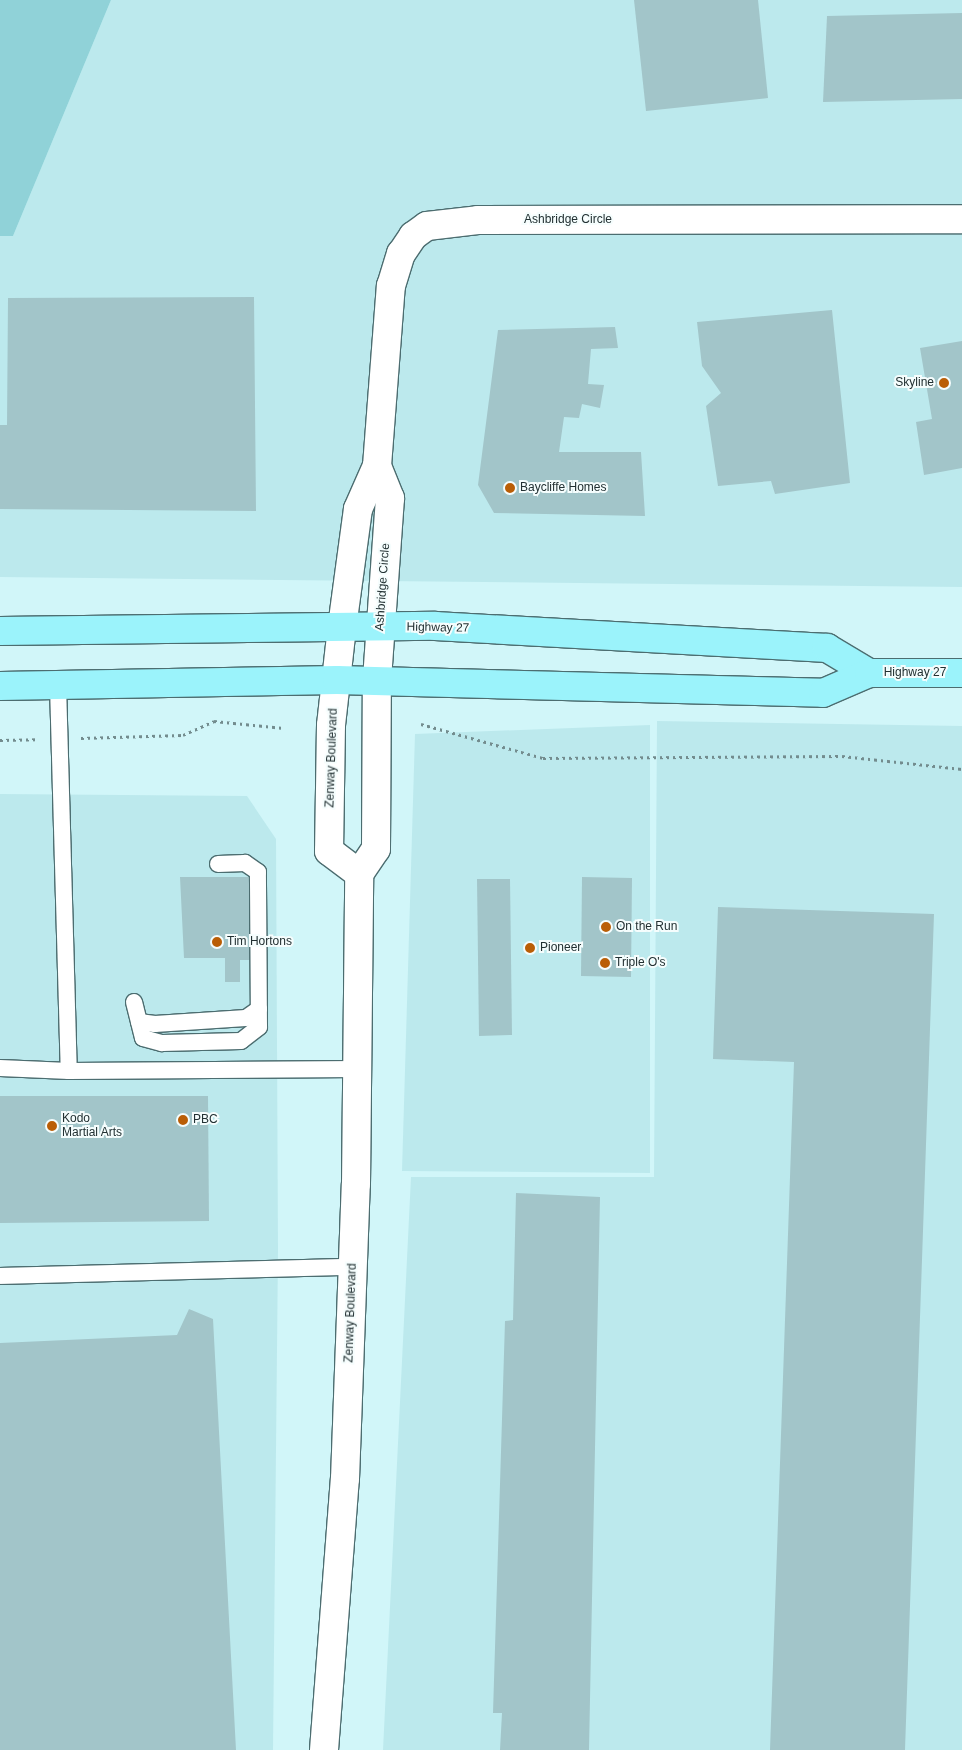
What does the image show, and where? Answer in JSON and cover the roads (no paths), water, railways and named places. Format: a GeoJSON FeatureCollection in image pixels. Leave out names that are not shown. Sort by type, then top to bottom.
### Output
{"type":"FeatureCollection","features":[{"type":"Feature","properties":{"kind":"main road","name":"Highway 27"},"geometry":{"type":"LineString","coordinates":[[0,631],[434,626],[827,648],[869,673]]}},
{"type":"Feature","properties":{"kind":"main road","name":"Highway 27"},"geometry":{"type":"LineString","coordinates":[[0,686],[337,680],[576,685],[677,692],[823,693],[869,673],[962,673]]}},
{"type":"Feature","properties":{"kind":"street","name":"Ashbridge Circle"},"geometry":{"type":"LineString","coordinates":[[342,628],[358,510],[377,466],[394,270],[413,236],[427,226],[478,220],[962,218]]}},
{"type":"Feature","properties":{"kind":"street","name":"Ashbridge Circle"},"geometry":{"type":"LineString","coordinates":[[377,466],[390,498],[377,681]]}},
{"type":"Feature","properties":{"kind":"street","name":"Zenway Boulevard"},"geometry":{"type":"LineString","coordinates":[[324,1750],[345,1479],[358,1069],[358,874],[330,851],[330,725],[342,628]]}},
{"type":"Feature","properties":{"kind":"street"},"geometry":{"type":"LineString","coordinates":[[358,874],[376,849],[377,681]]}},
{"type":"Feature","properties":{"kind":"lane"},"geometry":{"type":"LineString","coordinates":[[58,685],[69,1071]]}},
{"type":"Feature","properties":{"kind":"lane"},"geometry":{"type":"LineString","coordinates":[[134,1002],[143,1038],[162,1043],[241,1041],[259,1027],[258,872],[246,863],[218,864]]}},
{"type":"Feature","properties":{"kind":"lane"},"geometry":{"type":"LineString","coordinates":[[139,1022],[155,1024],[246,1018],[259,1009]]}},
{"type":"Feature","properties":{"kind":"lane"},"geometry":{"type":"LineString","coordinates":[[0,1068],[69,1071],[358,1069]]}},
{"type":"Feature","properties":{"kind":"lane"},"geometry":{"type":"LineString","coordinates":[[0,1276],[353,1267]]}},
{"type":"Feature","properties":{"kind":"place","name":"Skyline"},"geometry":{"type":"Point","coordinates":[944,383]}},
{"type":"Feature","properties":{"kind":"place","name":"Baycliffe Homes"},"geometry":{"type":"Point","coordinates":[510,488]}},
{"type":"Feature","properties":{"kind":"place","name":"On the Run"},"geometry":{"type":"Point","coordinates":[606,927]}},
{"type":"Feature","properties":{"kind":"place","name":"Tim Hortons"},"geometry":{"type":"Point","coordinates":[217,942]}},
{"type":"Feature","properties":{"kind":"place","name":"Pioneer"},"geometry":{"type":"Point","coordinates":[530,948]}},
{"type":"Feature","properties":{"kind":"place","name":"Triple O's"},"geometry":{"type":"Point","coordinates":[605,963]}},
{"type":"Feature","properties":{"kind":"place","name":"PBC"},"geometry":{"type":"Point","coordinates":[183,1120]}},
{"type":"Feature","properties":{"kind":"place","name":"Kodo Martial Arts"},"geometry":{"type":"Point","coordinates":[52,1126]}}]}
